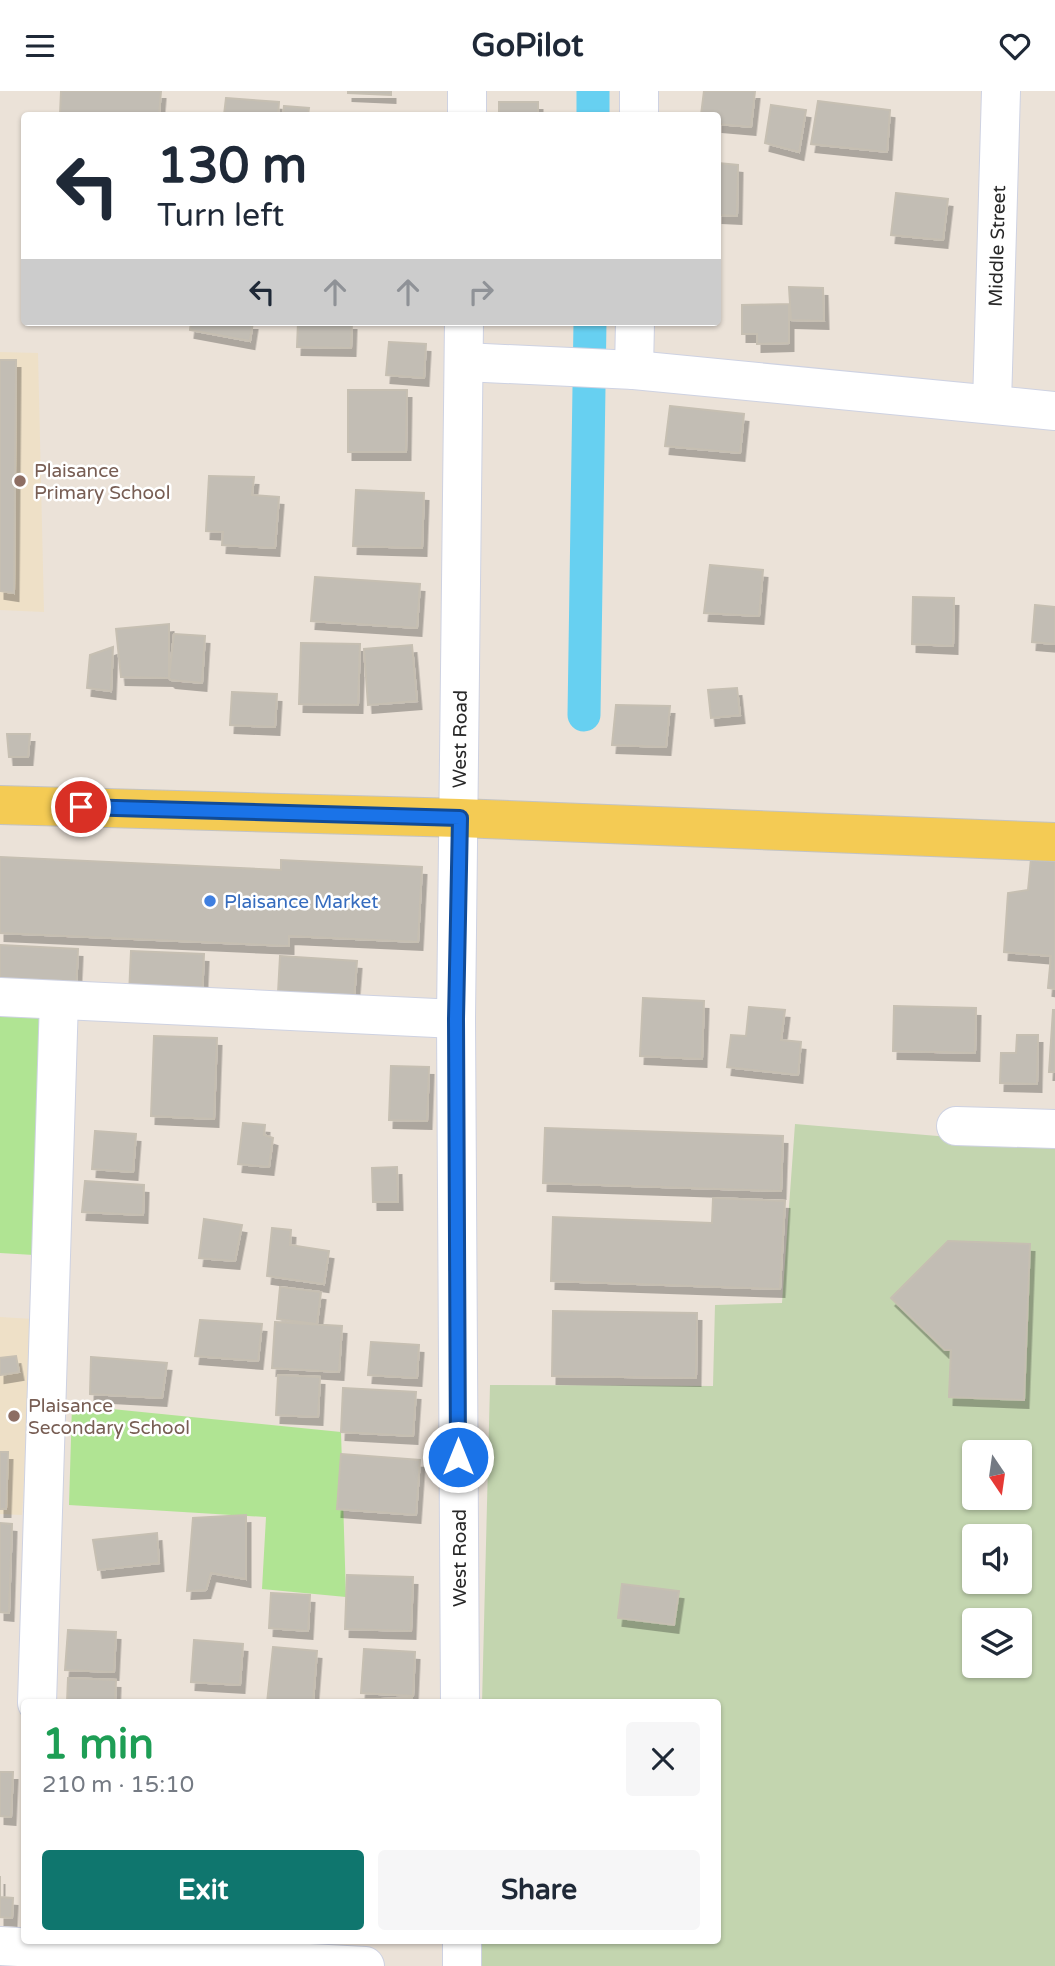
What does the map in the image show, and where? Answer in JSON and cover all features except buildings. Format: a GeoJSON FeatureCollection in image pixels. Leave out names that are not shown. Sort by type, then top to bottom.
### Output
{"type":"FeatureCollection","features":[{"type":"Feature","properties":{"kind":"main road"},"geometry":{"type":"LineString","coordinates":[[0,805],[460,818],[1055,842]]}},
{"type":"Feature","properties":{"kind":"street"},"geometry":{"type":"LineString","coordinates":[[467,91],[467,112]]}},
{"type":"Feature","properties":{"kind":"street"},"geometry":{"type":"LineString","coordinates":[[639,91],[639,112]]}},
{"type":"Feature","properties":{"kind":"street","name":"Middle Street"},"geometry":{"type":"LineString","coordinates":[[992,404],[1001,91]]}},
{"type":"Feature","properties":{"kind":"street","name":"West Road"},"geometry":{"type":"LineString","coordinates":[[460,1699],[456,1019],[464,326]]}},
{"type":"Feature","properties":{"kind":"street"},"geometry":{"type":"LineString","coordinates":[[634,370],[635,326]]}},
{"type":"Feature","properties":{"kind":"street"},"geometry":{"type":"LineString","coordinates":[[464,362],[634,370],[1055,411]]}},
{"type":"Feature","properties":{"kind":"street"},"geometry":{"type":"LineString","coordinates":[[0,997],[456,1019]]}},
{"type":"Feature","properties":{"kind":"street"},"geometry":{"type":"LineString","coordinates":[[37,1699],[59,1000]]}},
{"type":"Feature","properties":{"kind":"street"},"geometry":{"type":"LineString","coordinates":[[956,1126],[1055,1129]]}},
{"type":"Feature","properties":{"kind":"street"},"geometry":{"type":"LineString","coordinates":[[462,1944],[462,1966]]}},
{"type":"Feature","properties":{"kind":"street"},"geometry":{"type":"LineString","coordinates":[[22,1950],[365,1966]]}},
{"type":"Feature","properties":{"kind":"shaded area","name":"Plaisance Primary School"},"geometry":{"type":"Polygon","coordinates":[[[0,352],[38,353],[44,612],[0,610],[0,352]]]}},
{"type":"Feature","properties":{"kind":"shaded area","name":"Plaisance Secondary School"},"geometry":{"type":"Polygon","coordinates":[[[0,1317],[33,1319],[22,1515],[0,1514],[0,1317]]]}},
{"type":"Feature","properties":{"kind":"green space"},"geometry":{"type":"Polygon","coordinates":[[[0,1008],[44,1010],[34,1255],[0,1253],[0,1008]]]}},
{"type":"Feature","properties":{"kind":"green space"},"geometry":{"type":"Polygon","coordinates":[[[795,1124],[1055,1146],[1055,1966],[475,1966],[475,1944],[721,1944],[721,1699],[482,1699],[490,1385],[713,1386],[715,1305],[782,1303],[795,1124]]]}},
{"type":"Feature","properties":{"kind":"green space"},"geometry":{"type":"Polygon","coordinates":[[[72,1405],[341,1432],[346,1597],[262,1589],[266,1517],[69,1505],[72,1405]]]}},
{"type":"Feature","properties":{"kind":"waterway"},"geometry":{"type":"LineString","coordinates":[[593,91],[593,112]]}},
{"type":"Feature","properties":{"kind":"waterway"},"geometry":{"type":"LineString","coordinates":[[584,715],[590,326]]}},
{"type":"Feature","properties":{"kind":"place","name":"Plaisance Primary School"},"geometry":{"type":"Point","coordinates":[20,481]}},
{"type":"Feature","properties":{"kind":"place","name":"Plaisance Market"},"geometry":{"type":"Point","coordinates":[210,901]}},
{"type":"Feature","properties":{"kind":"place","name":"Plaisance Secondary School"},"geometry":{"type":"Point","coordinates":[14,1416]}},
{"type":"Feature","properties":{"kind":"route"},"geometry":{"type":"LineString","coordinates":[[81,807],[460,818],[456,1019],[458,1457]]}}]}
